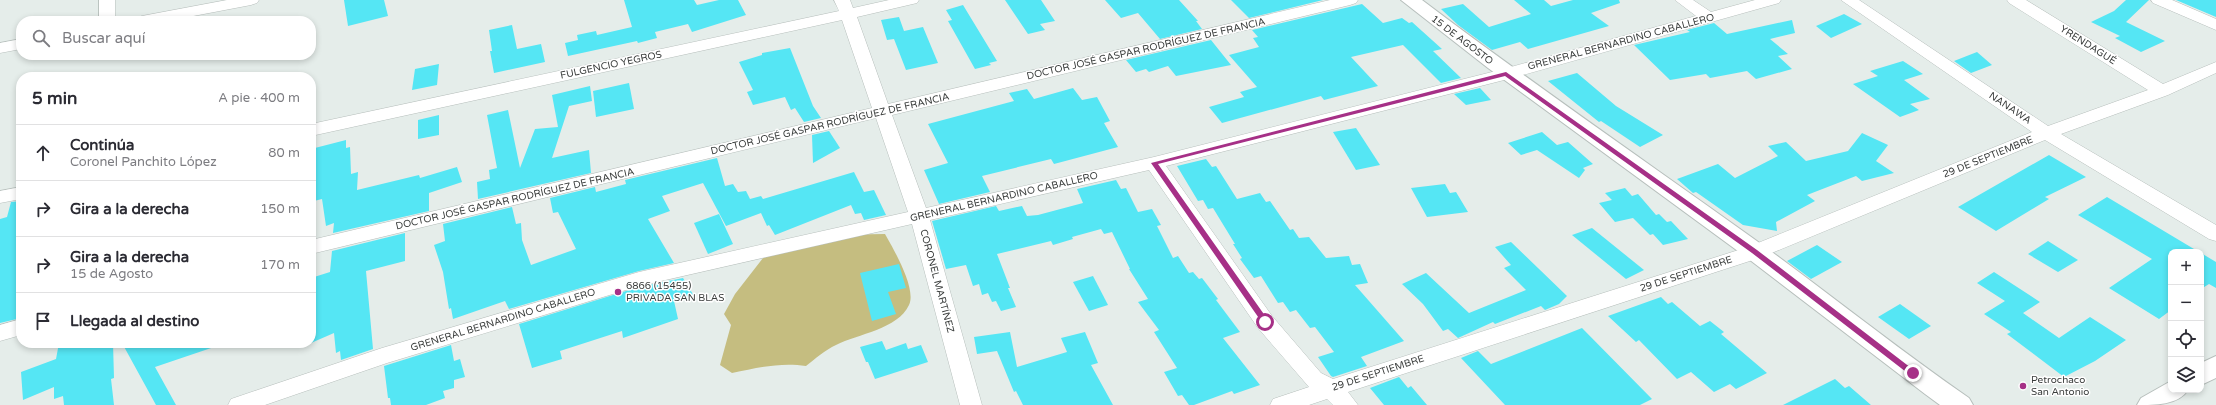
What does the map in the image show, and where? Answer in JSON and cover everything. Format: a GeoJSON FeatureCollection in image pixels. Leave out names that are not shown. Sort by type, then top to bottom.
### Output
{"type":"FeatureCollection","features":[{"type":"Feature","properties":{"kind":"street"},"geometry":{"type":"LineString","coordinates":[[107,0],[107,16]]}},
{"type":"Feature","properties":{"kind":"street"},"geometry":{"type":"LineString","coordinates":[[168,16],[251,0]]}},
{"type":"Feature","properties":{"kind":"street","name":"FULGENCIO YEGROS"},"geometry":{"type":"LineString","coordinates":[[316,129],[845,7],[911,0]]}},
{"type":"Feature","properties":{"kind":"street","name":"DOCTOR JOSÉ GASPAR RODRÍGUEZ DE FRANCIA"},"geometry":{"type":"LineString","coordinates":[[316,246],[1350,0]]}},
{"type":"Feature","properties":{"kind":"street","name":"15 DE AGOSTO"},"geometry":{"type":"LineString","coordinates":[[1410,0],[1506,74],[1755,252],[1913,373],[1960,405]]}},
{"type":"Feature","properties":{"kind":"street"},"geometry":{"type":"LineString","coordinates":[[1683,0],[1709,18]]}},
{"type":"Feature","properties":{"kind":"street","name":"GRENERAL BERNARDINO CABALLERO"},"geometry":{"type":"LineString","coordinates":[[239,405],[382,356],[639,279],[1154,163],[1506,74],[1773,0]]}},
{"type":"Feature","properties":{"kind":"street","name":"NANAWA"},"geometry":{"type":"LineString","coordinates":[[1849,0],[2046,133],[2216,234]]}},
{"type":"Feature","properties":{"kind":"street","name":"YRENDAGUÉ"},"geometry":{"type":"LineString","coordinates":[[2015,0],[2162,91]]}},
{"type":"Feature","properties":{"kind":"street"},"geometry":{"type":"LineString","coordinates":[[2159,0],[2216,25]]}},
{"type":"Feature","properties":{"kind":"street","name":"CORONEL MARTÍNEZ"},"geometry":{"type":"LineString","coordinates":[[845,7],[919,216],[971,405]]}},
{"type":"Feature","properties":{"kind":"street"},"geometry":{"type":"LineString","coordinates":[[0,48],[16,45]]}},
{"type":"Feature","properties":{"kind":"street","name":"29 DE SEPTIEMBRE"},"geometry":{"type":"LineString","coordinates":[[1281,405],[1755,252],[2046,133],[2162,91],[2216,66]]}},
{"type":"Feature","properties":{"kind":"street"},"geometry":{"type":"LineString","coordinates":[[1154,163],[1265,322],[1314,379],[1330,388],[1347,405]]}},
{"type":"Feature","properties":{"kind":"street"},"geometry":{"type":"LineString","coordinates":[[0,197],[16,194]]}},
{"type":"Feature","properties":{"kind":"street"},"geometry":{"type":"LineString","coordinates":[[0,333],[16,328]]}},
{"type":"Feature","properties":{"kind":"street"},"geometry":{"type":"LineString","coordinates":[[2204,373],[2216,366]]}},
{"type":"Feature","properties":{"kind":"street"},"geometry":{"type":"LineString","coordinates":[[2150,405],[2170,393]]}},
{"type":"Feature","properties":{"kind":"shaded area"},"geometry":{"type":"Polygon","coordinates":[[[885,234],[903,269],[910,289],[911,298],[909,305],[904,313],[896,320],[877,330],[832,347],[806,366],[778,365],[732,373],[720,365],[731,325],[724,314],[735,294],[763,258],[830,235],[885,234]]]}},
{"type":"Feature","properties":{"kind":"building"},"geometry":{"type":"Polygon","coordinates":[[[344,0],[384,0],[388,16],[348,26],[344,0]]]}},
{"type":"Feature","properties":{"kind":"building"},"geometry":{"type":"Polygon","coordinates":[[[624,0],[694,0],[697,5],[719,0],[738,0],[746,15],[692,32],[688,24],[655,32],[657,38],[568,56],[565,43],[578,40],[577,35],[596,31],[597,35],[632,27],[624,0]]]}},
{"type":"Feature","properties":{"kind":"building"},"geometry":{"type":"Polygon","coordinates":[[[1005,0],[1041,0],[1055,21],[1040,24],[1045,30],[1028,34],[1005,0]]]}},
{"type":"Feature","properties":{"kind":"building"},"geometry":{"type":"Polygon","coordinates":[[[1105,0],[1179,0],[1198,21],[1196,21],[1202,29],[1160,39],[1138,13],[1121,18],[1105,0]]]}},
{"type":"Feature","properties":{"kind":"building"},"geometry":{"type":"Polygon","coordinates":[[[1231,0],[1323,0],[1249,18],[1231,0]]]}},
{"type":"Feature","properties":{"kind":"building"},"geometry":{"type":"Polygon","coordinates":[[[1514,0],[1544,0],[1551,6],[1573,0],[1619,0],[1620,3],[1591,13],[1609,26],[1528,49],[1520,42],[1492,50],[1458,25],[1441,9],[1463,4],[1489,27],[1531,14],[1514,0]]]}},
{"type":"Feature","properties":{"kind":"building"},"geometry":{"type":"Polygon","coordinates":[[[2126,0],[2149,0],[2126,22],[2165,41],[2141,52],[2115,38],[2120,36],[2091,22],[2114,11],[2126,0]]]}},
{"type":"Feature","properties":{"kind":"building"},"geometry":{"type":"Polygon","coordinates":[[[2176,0],[2216,0],[2216,17],[2176,0]]]}},
{"type":"Feature","properties":{"kind":"building"},"geometry":{"type":"Polygon","coordinates":[[[1362,4],[1383,23],[1402,18],[1409,23],[1412,22],[1442,49],[1433,51],[1461,78],[1441,83],[1403,45],[1351,57],[1378,86],[1324,100],[1321,96],[1222,123],[1209,107],[1244,97],[1240,92],[1257,87],[1229,55],[1259,47],[1253,38],[1258,37],[1252,30],[1362,4]]]}},
{"type":"Feature","properties":{"kind":"building"},"geometry":{"type":"Polygon","coordinates":[[[963,5],[997,61],[989,63],[991,65],[975,69],[948,21],[952,20],[946,10],[963,5]]]}},
{"type":"Feature","properties":{"kind":"building"},"geometry":{"type":"Polygon","coordinates":[[[1844,14],[1862,24],[1831,38],[1816,26],[1844,14]]]}},
{"type":"Feature","properties":{"kind":"building"},"geometry":{"type":"Polygon","coordinates":[[[899,17],[904,31],[923,27],[938,63],[906,70],[894,39],[887,40],[881,20],[899,17]]]}},
{"type":"Feature","properties":{"kind":"building"},"geometry":{"type":"Polygon","coordinates":[[[1792,20],[1795,33],[1770,39],[1788,54],[1778,56],[1792,69],[1756,79],[1747,71],[1710,78],[1706,74],[1670,80],[1634,45],[1690,32],[1687,30],[1714,23],[1727,34],[1792,20]]]}},
{"type":"Feature","properties":{"kind":"building"},"geometry":{"type":"Polygon","coordinates":[[[512,25],[517,49],[541,44],[545,62],[494,73],[490,51],[492,51],[489,30],[512,25]]]}},
{"type":"Feature","properties":{"kind":"building"},"geometry":{"type":"Polygon","coordinates":[[[1211,40],[1231,65],[1176,76],[1168,66],[1149,72],[1146,69],[1136,72],[1126,60],[1211,40]]]}},
{"type":"Feature","properties":{"kind":"building"},"geometry":{"type":"Polygon","coordinates":[[[790,48],[813,106],[821,118],[804,122],[795,108],[791,110],[785,97],[753,105],[747,92],[753,90],[739,62],[762,55],[762,53],[790,48]]]}},
{"type":"Feature","properties":{"kind":"building"},"geometry":{"type":"Polygon","coordinates":[[[1977,52],[1992,65],[1971,73],[1954,61],[1977,52]]]}},
{"type":"Feature","properties":{"kind":"building"},"geometry":{"type":"Polygon","coordinates":[[[1903,61],[1923,74],[1904,80],[1930,99],[1910,104],[1919,110],[1900,117],[1853,84],[1878,76],[1870,71],[1903,61]]]}},
{"type":"Feature","properties":{"kind":"building"},"geometry":{"type":"Polygon","coordinates":[[[439,64],[437,85],[412,90],[415,69],[439,64]]]}},
{"type":"Feature","properties":{"kind":"building"},"geometry":{"type":"Polygon","coordinates":[[[1577,73],[1616,106],[1663,135],[1640,147],[1601,121],[1599,122],[1548,81],[1577,73]]]}},
{"type":"Feature","properties":{"kind":"building"},"geometry":{"type":"Polygon","coordinates":[[[629,83],[634,109],[596,117],[593,91],[629,83]]]}},
{"type":"Feature","properties":{"kind":"building"},"geometry":{"type":"Polygon","coordinates":[[[590,86],[592,101],[569,106],[552,158],[589,150],[591,173],[478,199],[477,182],[490,179],[489,170],[497,168],[487,115],[508,110],[520,168],[535,129],[558,127],[552,95],[590,86]]]}},
{"type":"Feature","properties":{"kind":"building"},"geometry":{"type":"Polygon","coordinates":[[[1073,88],[1082,100],[1097,97],[1110,121],[1104,123],[1118,147],[1054,164],[1051,159],[982,176],[990,192],[939,204],[924,170],[948,163],[928,124],[1014,101],[1009,93],[1027,89],[1034,99],[1073,88]]]}},
{"type":"Feature","properties":{"kind":"building"},"geometry":{"type":"Polygon","coordinates":[[[1480,88],[1491,100],[1466,105],[1454,94],[1480,88]]]}},
{"type":"Feature","properties":{"kind":"building"},"geometry":{"type":"Polygon","coordinates":[[[439,115],[439,135],[418,139],[418,120],[439,115]]]}},
{"type":"Feature","properties":{"kind":"building"},"geometry":{"type":"Polygon","coordinates":[[[1356,128],[1380,165],[1356,170],[1333,132],[1356,128]]]}},
{"type":"Feature","properties":{"kind":"building"},"geometry":{"type":"Polygon","coordinates":[[[829,131],[840,148],[813,163],[812,135],[829,131]]]}},
{"type":"Feature","properties":{"kind":"building"},"geometry":{"type":"Polygon","coordinates":[[[1542,132],[1557,145],[1568,142],[1593,164],[1583,168],[1585,170],[1579,178],[1537,150],[1521,155],[1508,143],[1542,132]]]}},
{"type":"Feature","properties":{"kind":"building"},"geometry":{"type":"Polygon","coordinates":[[[1862,133],[1888,145],[1876,161],[1894,173],[1862,181],[1856,176],[1807,195],[1815,201],[1776,222],[1777,231],[1743,225],[1696,192],[1693,193],[1677,179],[1718,164],[1735,178],[1778,156],[1768,146],[1786,142],[1806,161],[1848,151],[1862,133]]]}},
{"type":"Feature","properties":{"kind":"building"},"geometry":{"type":"Polygon","coordinates":[[[346,140],[346,148],[350,147],[351,174],[358,172],[357,190],[419,175],[420,178],[457,167],[462,182],[429,193],[429,211],[333,233],[334,223],[326,226],[322,199],[316,200],[316,148],[346,140]]]}},
{"type":"Feature","properties":{"kind":"building"},"geometry":{"type":"Polygon","coordinates":[[[2049,155],[2086,177],[2045,197],[2049,199],[1996,231],[1958,207],[2049,155]]]}},
{"type":"Feature","properties":{"kind":"building"},"geometry":{"type":"Polygon","coordinates":[[[717,158],[725,186],[733,184],[738,192],[746,191],[750,199],[761,196],[763,199],[854,172],[864,192],[874,190],[886,215],[864,220],[861,213],[855,214],[851,205],[775,235],[769,225],[767,226],[761,213],[726,226],[703,183],[662,196],[670,211],[648,219],[674,263],[639,271],[509,309],[505,301],[453,319],[451,308],[449,309],[443,272],[434,245],[445,241],[443,224],[512,207],[516,224],[521,223],[522,240],[531,265],[576,249],[558,212],[553,213],[550,198],[595,187],[596,192],[626,184],[625,180],[717,158]]]}},
{"type":"Feature","properties":{"kind":"building"},"geometry":{"type":"Polygon","coordinates":[[[1206,159],[1212,167],[1216,166],[1237,199],[1260,193],[1266,202],[1270,201],[1290,230],[1293,229],[1299,238],[1309,237],[1326,258],[1349,256],[1352,265],[1360,264],[1368,283],[1355,285],[1404,341],[1361,357],[1367,366],[1333,377],[1331,376],[1318,357],[1334,352],[1315,327],[1310,328],[1296,310],[1290,312],[1283,302],[1278,303],[1261,276],[1254,278],[1240,259],[1242,258],[1233,244],[1235,244],[1213,208],[1208,209],[1203,200],[1198,201],[1177,166],[1206,159]]]}},
{"type":"Feature","properties":{"kind":"building"},"geometry":{"type":"Polygon","coordinates":[[[1116,180],[1121,189],[1126,188],[1138,212],[1152,209],[1161,225],[1157,226],[1173,258],[1178,256],[1189,273],[1193,272],[1199,279],[1202,278],[1218,299],[1216,300],[1240,332],[1223,338],[1260,385],[1234,394],[1232,391],[1194,405],[1189,405],[1182,395],[1178,396],[1164,372],[1177,368],[1154,332],[1159,330],[1138,302],[1148,299],[1129,269],[1112,232],[1104,234],[1101,229],[1072,237],[1073,239],[1053,245],[1051,241],[997,254],[1016,307],[1001,311],[996,301],[992,302],[988,293],[982,295],[979,284],[973,286],[966,265],[946,269],[932,221],[996,206],[999,211],[1022,206],[1027,216],[1038,215],[1083,203],[1077,189],[1116,180]]]}},
{"type":"Feature","properties":{"kind":"building"},"geometry":{"type":"Polygon","coordinates":[[[1445,184],[1450,193],[1456,192],[1468,212],[1427,217],[1411,188],[1445,184]]]}},
{"type":"Feature","properties":{"kind":"building"},"geometry":{"type":"Polygon","coordinates":[[[1625,188],[1632,196],[1638,194],[1656,215],[1659,214],[1667,222],[1671,221],[1688,239],[1663,245],[1653,234],[1650,235],[1633,218],[1615,222],[1599,203],[1612,200],[1605,193],[1625,188]]]}},
{"type":"Feature","properties":{"kind":"building"},"geometry":{"type":"Polygon","coordinates":[[[2107,197],[2194,249],[2168,249],[2168,312],[2159,319],[2109,288],[2152,259],[2078,215],[2107,197]]]}},
{"type":"Feature","properties":{"kind":"building"},"geometry":{"type":"Polygon","coordinates":[[[11,202],[16,202],[16,319],[0,323],[0,219],[7,217],[11,202]]]}},
{"type":"Feature","properties":{"kind":"building"},"geometry":{"type":"Polygon","coordinates":[[[719,214],[733,244],[708,254],[694,223],[719,214]]]}},
{"type":"Feature","properties":{"kind":"building"},"geometry":{"type":"Polygon","coordinates":[[[1592,228],[1644,270],[1626,279],[1572,235],[1592,228]]]}},
{"type":"Feature","properties":{"kind":"building"},"geometry":{"type":"Polygon","coordinates":[[[405,233],[405,261],[366,271],[373,349],[341,360],[340,351],[336,353],[334,333],[316,341],[316,276],[330,272],[332,251],[405,233]]]}},
{"type":"Feature","properties":{"kind":"building"},"geometry":{"type":"Polygon","coordinates":[[[2048,241],[2078,260],[2058,272],[2028,254],[2048,241]]]}},
{"type":"Feature","properties":{"kind":"building"},"geometry":{"type":"Polygon","coordinates":[[[1511,242],[1567,296],[1559,304],[1545,310],[1541,306],[1495,324],[1493,322],[1458,338],[1448,329],[1443,331],[1423,304],[1402,284],[1426,273],[1469,313],[1526,290],[1504,268],[1511,265],[1495,247],[1511,242]]]}},
{"type":"Feature","properties":{"kind":"building"},"geometry":{"type":"Polygon","coordinates":[[[1817,245],[1842,262],[1811,279],[1787,261],[1817,245]]]}},
{"type":"Feature","properties":{"kind":"building"},"geometry":{"type":"Polygon","coordinates":[[[2204,255],[2216,262],[2216,288],[2209,284],[2204,287],[2204,255]]]}},
{"type":"Feature","properties":{"kind":"building"},"geometry":{"type":"Polygon","coordinates":[[[899,264],[906,288],[888,292],[896,314],[872,321],[860,273],[899,264]]]}},
{"type":"Feature","properties":{"kind":"building"},"geometry":{"type":"Polygon","coordinates":[[[1994,272],[2040,302],[2023,313],[2059,338],[2090,317],[2126,340],[2095,361],[2064,377],[2007,334],[2011,332],[1984,314],[2005,301],[1977,283],[1994,272]]]}},
{"type":"Feature","properties":{"kind":"building"},"geometry":{"type":"Polygon","coordinates":[[[1093,276],[1108,305],[1089,311],[1073,282],[1093,276]]]}},
{"type":"Feature","properties":{"kind":"building"},"geometry":{"type":"Polygon","coordinates":[[[683,278],[694,296],[674,301],[678,319],[623,338],[622,331],[560,351],[562,359],[532,368],[519,324],[639,287],[683,278]]]}},
{"type":"Feature","properties":{"kind":"building"},"geometry":{"type":"Polygon","coordinates":[[[1661,297],[1668,304],[1672,302],[1700,326],[1710,321],[1724,332],[1721,334],[1767,373],[1736,389],[1730,384],[1714,392],[1691,372],[1677,379],[1639,340],[1636,342],[1608,316],[1661,297]]]}},
{"type":"Feature","properties":{"kind":"building"},"geometry":{"type":"Polygon","coordinates":[[[1900,304],[1931,326],[1909,339],[1878,317],[1900,304]]]}},
{"type":"Feature","properties":{"kind":"building"},"geometry":{"type":"Polygon","coordinates":[[[1582,328],[1652,399],[1640,405],[1505,405],[1461,358],[1478,351],[1491,364],[1582,328]]]}},
{"type":"Feature","properties":{"kind":"building"},"geometry":{"type":"Polygon","coordinates":[[[1010,332],[1017,367],[1067,352],[1061,338],[1085,332],[1098,363],[1091,365],[1113,405],[1023,405],[1016,391],[1014,392],[997,351],[977,354],[974,337],[1010,332]]]}},
{"type":"Feature","properties":{"kind":"building"},"geometry":{"type":"Polygon","coordinates":[[[882,341],[886,350],[906,343],[908,349],[921,345],[928,362],[875,379],[860,347],[882,341]]]}},
{"type":"Feature","properties":{"kind":"building"},"geometry":{"type":"Polygon","coordinates":[[[451,345],[454,361],[460,359],[465,377],[454,380],[454,388],[443,391],[445,398],[426,405],[391,405],[390,398],[388,398],[384,366],[451,345]]]}},
{"type":"Feature","properties":{"kind":"building"},"geometry":{"type":"Polygon","coordinates":[[[58,348],[113,348],[114,378],[111,379],[114,405],[64,405],[63,396],[54,399],[54,387],[23,400],[21,372],[56,359],[58,348]]]}},
{"type":"Feature","properties":{"kind":"building"},"geometry":{"type":"Polygon","coordinates":[[[125,348],[211,348],[155,367],[176,405],[156,405],[125,348]]]}},
{"type":"Feature","properties":{"kind":"building"},"geometry":{"type":"Polygon","coordinates":[[[1399,377],[1408,388],[1411,386],[1427,405],[1384,405],[1370,388],[1399,377]]]}},
{"type":"Feature","properties":{"kind":"building"},"geometry":{"type":"Polygon","coordinates":[[[1835,379],[1845,388],[1849,386],[1871,405],[1783,405],[1835,379]]]}},
{"type":"Feature","properties":{"kind":"place","name":"6866 (15455) PRIVADA SAN BLAS"},"geometry":{"type":"Point","coordinates":[618,292]}},
{"type":"Feature","properties":{"kind":"place","name":"Petrochaco San Antonio"},"geometry":{"type":"Point","coordinates":[2023,386]}},
{"type":"Feature","properties":{"kind":"route"},"geometry":{"type":"LineString","coordinates":[[1265,322],[1154,163],[1506,74],[1755,252],[1913,373]]}}]}
